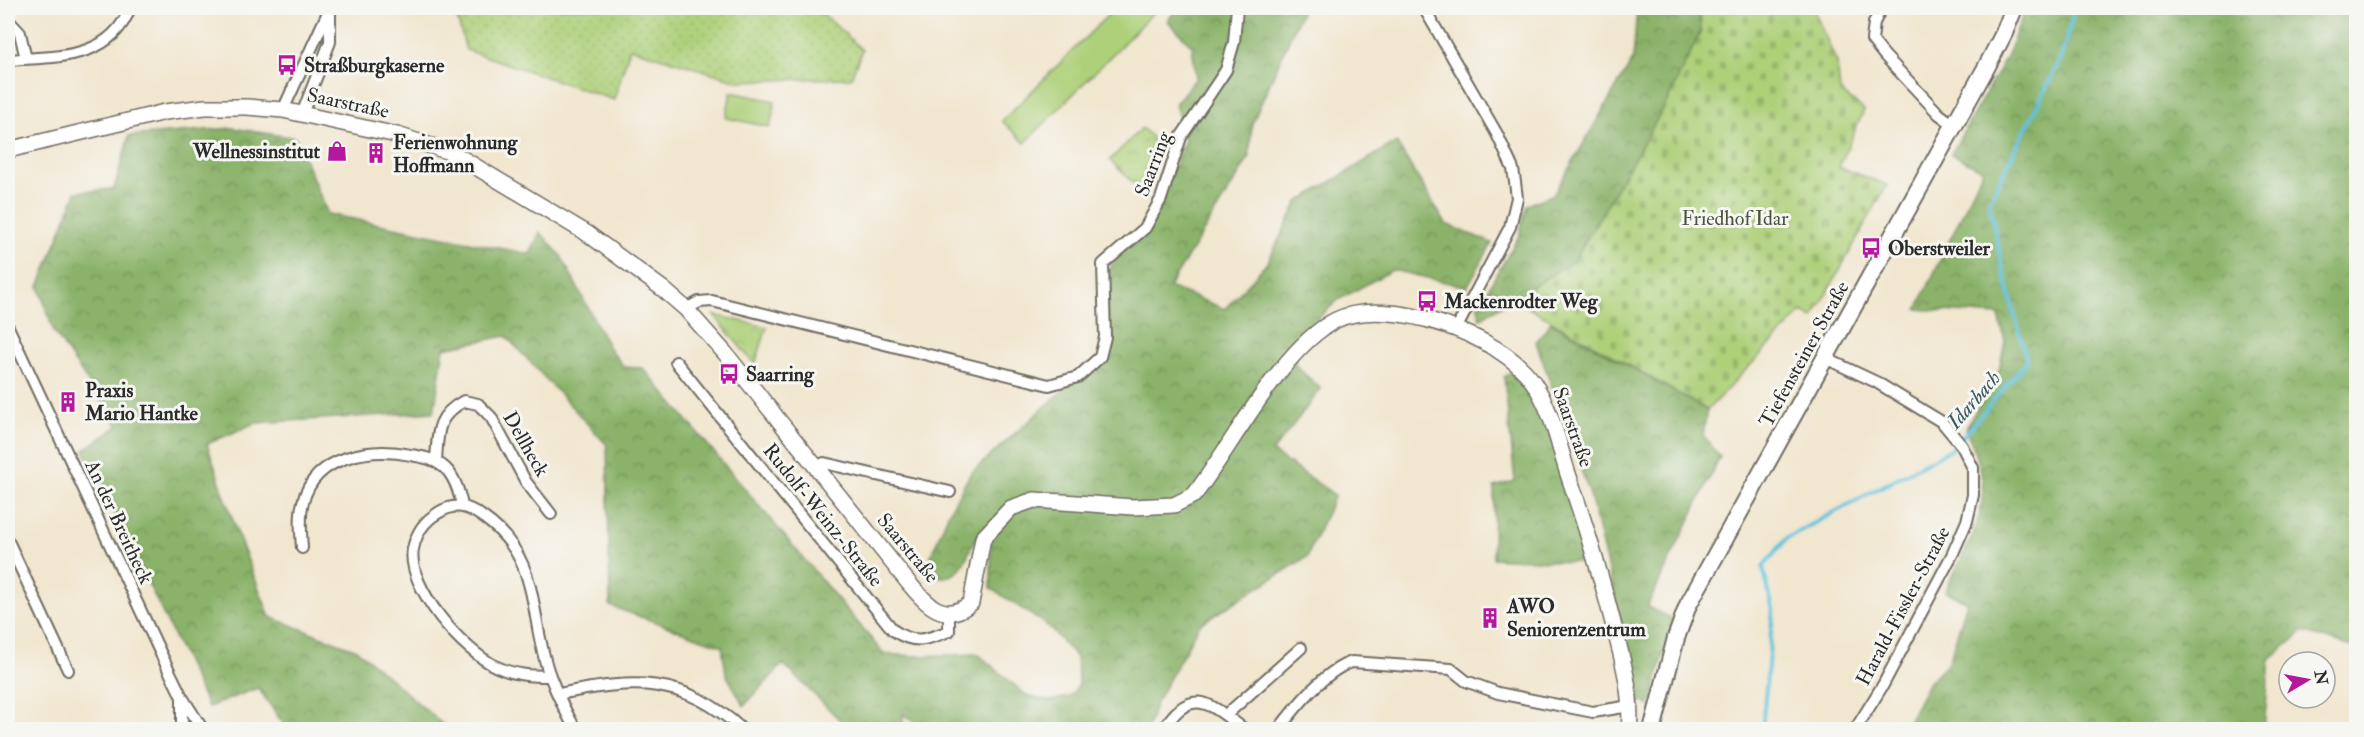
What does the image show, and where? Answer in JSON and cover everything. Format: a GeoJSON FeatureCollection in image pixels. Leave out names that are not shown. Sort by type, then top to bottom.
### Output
{"type":"FeatureCollection","features":[{"type":"Feature","properties":{"kind":"main road","name":"Tiefensteiner Straße"},"geometry":{"type":"LineString","coordinates":[[1652,729],[1676,638],[1688,605],[1954,125],[2004,33],[2014,8]]}},
{"type":"Feature","properties":{"kind":"street"},"geometry":{"type":"LineString","coordinates":[[8,60],[74,54],[100,45],[118,31],[130,8]]}},
{"type":"Feature","properties":{"kind":"street"},"geometry":{"type":"LineString","coordinates":[[283,110],[330,8]]}},
{"type":"Feature","properties":{"kind":"street"},"geometry":{"type":"LineString","coordinates":[[302,114],[330,42],[330,8]]}},
{"type":"Feature","properties":{"kind":"street","name":"Saarring"},"geometry":{"type":"LineString","coordinates":[[686,309],[699,302],[712,301],[1049,385],[1078,376],[1100,357],[1105,337],[1103,264],[1145,228],[1161,199],[1181,137],[1226,70],[1234,42],[1237,8]]}},
{"type":"Feature","properties":{"kind":"street"},"geometry":{"type":"LineString","coordinates":[[1424,8],[1497,134],[1510,162],[1517,198],[1510,227],[1456,329]]}},
{"type":"Feature","properties":{"kind":"street"},"geometry":{"type":"LineString","coordinates":[[1881,8],[1874,23],[1872,40],[1939,114],[1954,125]]}},
{"type":"Feature","properties":{"kind":"street"},"geometry":{"type":"LineString","coordinates":[[8,20],[20,33],[26,59]]}},
{"type":"Feature","properties":{"kind":"street","name":"Saarstraße"},"geometry":{"type":"LineString","coordinates":[[8,150],[165,112],[247,106],[283,110],[398,135],[453,153],[588,234],[663,289],[686,309],[731,361],[922,599],[936,610],[949,613],[962,611],[971,603],[982,538],[1011,508],[1034,500],[1133,507],[1174,505],[1194,495],[1277,376],[1305,344],[1326,326],[1346,316],[1371,312],[1419,318],[1456,329],[1489,345],[1518,366],[1541,395],[1582,516],[1608,604],[1627,678],[1630,706],[1629,729]]}},
{"type":"Feature","properties":{"kind":"street","name":"An der Breitheck"},"geometry":{"type":"LineString","coordinates":[[8,327],[182,697],[203,729]]}},
{"type":"Feature","properties":{"kind":"street","name":"Harald-Fissler-Straße"},"geometry":{"type":"LineString","coordinates":[[1825,358],[1876,382],[1942,422],[1962,446],[1972,468],[1973,495],[1967,521],[1952,555],[1883,685],[1855,729]]}},
{"type":"Feature","properties":{"kind":"street","name":"Rudolf-Weinz-Straße"},"geometry":{"type":"LineString","coordinates":[[676,362],[893,630],[904,638],[918,641],[932,638],[949,631],[949,613]]}},
{"type":"Feature","properties":{"kind":"street","name":"Dellheck"},"geometry":{"type":"LineString","coordinates":[[436,461],[439,427],[448,409],[464,401],[478,404],[492,417],[526,482],[551,514]]}},
{"type":"Feature","properties":{"kind":"street"},"geometry":{"type":"LineString","coordinates":[[302,548],[303,500],[317,476],[331,464],[359,454],[401,453],[436,461],[447,469],[455,481],[462,505]]}},
{"type":"Feature","properties":{"kind":"street"},"geometry":{"type":"LineString","coordinates":[[816,467],[824,463],[950,492]]}},
{"type":"Feature","properties":{"kind":"street"},"geometry":{"type":"LineString","coordinates":[[550,676],[515,674],[497,667],[480,657],[458,637],[438,613],[414,571],[412,554],[414,541],[420,530],[438,512],[462,505],[474,510],[506,536],[518,554],[533,597],[550,676],[576,729]]}},
{"type":"Feature","properties":{"kind":"street"},"geometry":{"type":"LineString","coordinates":[[8,541],[68,670]]}},
{"type":"Feature","properties":{"kind":"street"},"geometry":{"type":"LineString","coordinates":[[1226,715],[1301,648]]}},
{"type":"Feature","properties":{"kind":"street"},"geometry":{"type":"LineString","coordinates":[[1278,729],[1297,706],[1340,666],[1352,662],[1451,669],[1466,681],[1498,693],[1593,712],[1630,706]]}},
{"type":"Feature","properties":{"kind":"street"},"geometry":{"type":"LineString","coordinates":[[559,694],[593,687],[630,684],[669,686],[704,700],[743,729]]}},
{"type":"Feature","properties":{"kind":"street"},"geometry":{"type":"LineString","coordinates":[[182,697],[182,729]]}},
{"type":"Feature","properties":{"kind":"street"},"geometry":{"type":"LineString","coordinates":[[1163,729],[1182,706],[1196,701],[1206,702],[1245,729]]}},
{"type":"Feature","properties":{"kind":"green space"},"geometry":{"type":"Polygon","coordinates":[[[448,8],[817,8],[862,50],[851,78],[738,81],[630,48],[614,100],[466,50],[458,21],[448,8]]]}},
{"type":"Feature","properties":{"kind":"green space"},"geometry":{"type":"Polygon","coordinates":[[[1115,8],[1151,8],[1155,11],[1025,143],[1002,121],[1115,8]]]}},
{"type":"Feature","properties":{"kind":"green space"},"geometry":{"type":"Polygon","coordinates":[[[1179,8],[1303,8],[1252,124],[1249,158],[1169,287],[1225,309],[1267,263],[1298,202],[1396,142],[1446,224],[1492,243],[1467,287],[1392,270],[1338,300],[1295,340],[1295,365],[1321,389],[1272,452],[1335,495],[1307,557],[1200,624],[1156,703],[1147,730],[925,729],[903,714],[904,729],[849,729],[783,664],[744,706],[726,674],[722,646],[610,606],[607,445],[506,336],[444,348],[434,412],[255,423],[207,444],[239,538],[270,617],[357,650],[448,729],[287,729],[258,688],[208,707],[84,450],[118,426],[54,332],[39,287],[76,192],[114,189],[129,136],[233,128],[296,138],[328,214],[530,254],[540,232],[561,256],[609,348],[624,367],[643,368],[884,654],[915,656],[978,654],[1027,696],[1050,701],[1069,697],[1079,685],[1076,657],[1049,627],[991,588],[991,544],[984,529],[977,536],[960,569],[953,574],[944,577],[932,576],[931,556],[949,512],[970,474],[1078,377],[1100,365],[1109,338],[1106,277],[1117,256],[1148,230],[1185,140],[1175,104],[1196,78],[1192,46],[1167,20],[1179,8]]]}},
{"type":"Feature","properties":{"kind":"green space"},"geometry":{"type":"Polygon","coordinates":[[[1637,8],[1700,8],[1701,31],[1664,108],[1574,261],[1480,319],[1478,306],[1519,236],[1527,205],[1554,194],[1633,59],[1637,8]]]}},
{"type":"Feature","properties":{"kind":"green space","name":"Friedhof Idar"},"geometry":{"type":"Polygon","coordinates":[[[1700,8],[1813,8],[1837,63],[1840,91],[1864,110],[1839,167],[1887,185],[1813,318],[1802,312],[1707,410],[1513,299],[1574,261],[1664,108],[1701,31],[1700,8]]]}},
{"type":"Feature","properties":{"kind":"green space"},"geometry":{"type":"Polygon","coordinates":[[[2026,8],[2356,8],[2356,648],[2303,632],[2281,650],[2277,650],[2277,653],[2270,659],[2264,729],[1904,729],[1930,680],[1949,662],[1967,602],[1945,591],[1974,530],[1983,494],[1976,453],[1965,429],[1999,371],[2005,341],[1999,315],[1917,309],[1983,170],[1951,154],[2006,57],[2026,8]]]}},
{"type":"Feature","properties":{"kind":"green space"},"geometry":{"type":"Polygon","coordinates":[[[731,92],[775,101],[770,127],[726,118],[731,92]]]}},
{"type":"Feature","properties":{"kind":"green space"},"geometry":{"type":"Polygon","coordinates":[[[1142,128],[1154,139],[1141,191],[1110,160],[1142,128]]]}},
{"type":"Feature","properties":{"kind":"green space"},"geometry":{"type":"Polygon","coordinates":[[[714,315],[767,327],[755,365],[714,315]]]}},
{"type":"Feature","properties":{"kind":"green space"},"geometry":{"type":"Polygon","coordinates":[[[1551,322],[1707,410],[1703,435],[1720,457],[1647,607],[1673,619],[1650,706],[1639,700],[1590,495],[1536,342],[1551,322]]]}},
{"type":"Feature","properties":{"kind":"green space"},"geometry":{"type":"Polygon","coordinates":[[[1514,370],[1537,395],[1571,490],[1587,563],[1493,558],[1494,487],[1515,481],[1504,377],[1514,370]]]}},
{"type":"Feature","properties":{"kind":"waterway","name":"Idarbach"},"geometry":{"type":"LineString","coordinates":[[1762,730],[1773,610],[1763,567],[1787,538],[1953,448],[2027,361],[2003,270],[1989,202],[2061,58],[2075,8]]}},
{"type":"Feature","properties":{"kind":"place","name":"Straßburgkaserne"},"geometry":{"type":"Point","coordinates":[287,65]}},
{"type":"Feature","properties":{"kind":"place","name":"Wellnessinstitut"},"geometry":{"type":"Point","coordinates":[337,151]}},
{"type":"Feature","properties":{"kind":"place","name":"Ferienwohnung Hoffmann"},"geometry":{"type":"Point","coordinates":[376,153]}},
{"type":"Feature","properties":{"kind":"place","name":"Oberstweiler"},"geometry":{"type":"Point","coordinates":[1871,248]}},
{"type":"Feature","properties":{"kind":"place","name":"Mackenrodter Weg"},"geometry":{"type":"Point","coordinates":[1427,301]}},
{"type":"Feature","properties":{"kind":"place","name":"Saarring"},"geometry":{"type":"Point","coordinates":[729,374]}},
{"type":"Feature","properties":{"kind":"place","name":"Praxis Mario Hantke"},"geometry":{"type":"Point","coordinates":[68,402]}},
{"type":"Feature","properties":{"kind":"place","name":"AWO Seniorenzentrum"},"geometry":{"type":"Point","coordinates":[1490,618]}}]}
